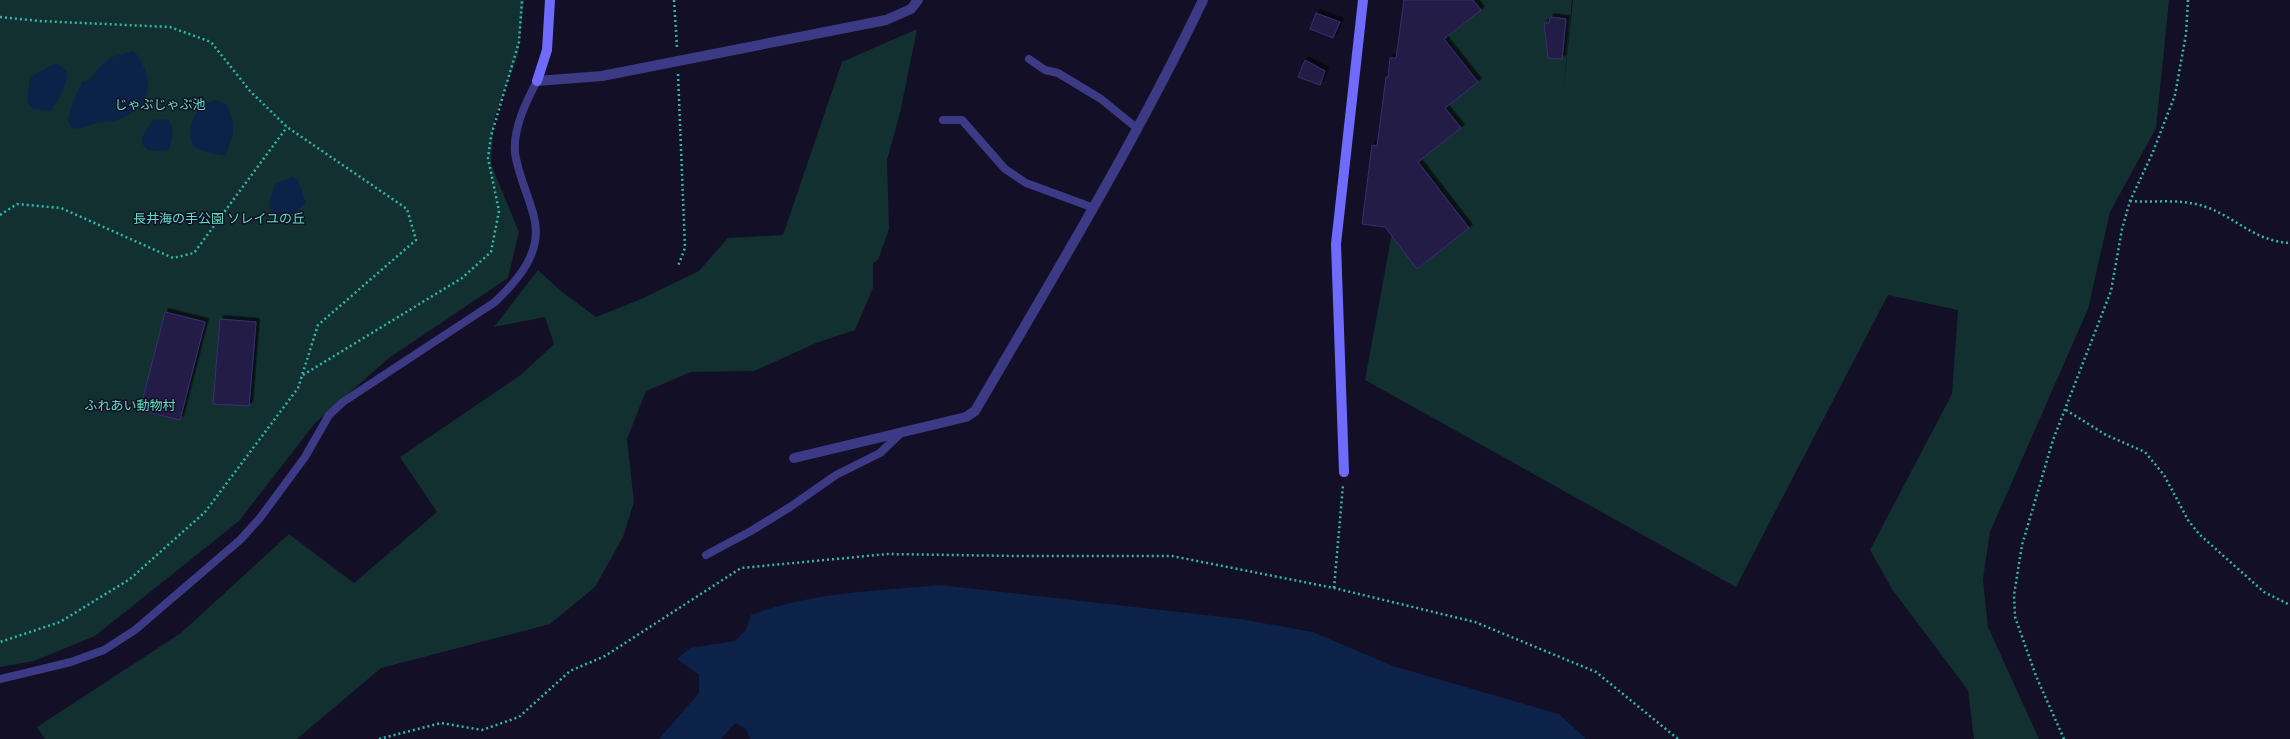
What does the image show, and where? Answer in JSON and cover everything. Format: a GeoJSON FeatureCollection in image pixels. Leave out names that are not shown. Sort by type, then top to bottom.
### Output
{"type":"FeatureCollection","features":[{"type":"Feature","properties":{"kind":"street"},"geometry":{"type":"LineString","coordinates":[[550,0],[547,50],[537,80],[602,76],[678,63],[886,20],[911,9],[918,0]]}},
{"type":"Feature","properties":{"kind":"street"},"geometry":{"type":"LineString","coordinates":[[794,458],[966,417],[975,411],[1094,208],[1138,129],[1164,81],[1203,0]]}},
{"type":"Feature","properties":{"kind":"street"},"geometry":{"type":"LineString","coordinates":[[1344,472],[1336,244],[1364,0]]}},
{"type":"Feature","properties":{"kind":"lane"},"geometry":{"type":"LineString","coordinates":[[1028,59],[1045,70],[1058,73],[1101,99],[1138,129]]}},
{"type":"Feature","properties":{"kind":"lane"},"geometry":{"type":"LineString","coordinates":[[0,679],[71,662],[104,650],[135,630],[240,540],[255,523],[305,457],[330,415],[343,402],[495,302],[516,283],[528,264],[535,241],[535,219],[515,153],[516,133],[528,99],[537,80]]}},
{"type":"Feature","properties":{"kind":"lane"},"geometry":{"type":"LineString","coordinates":[[943,120],[962,120],[1005,169],[1026,182],[1094,208]]}},
{"type":"Feature","properties":{"kind":"lane"},"geometry":{"type":"LineString","coordinates":[[706,555],[790,508],[836,475],[880,453],[901,433]]}},
{"type":"Feature","properties":{"kind":"path"},"geometry":{"type":"LineString","coordinates":[[303,376],[462,278],[491,252],[499,211],[488,158],[491,136],[519,42],[522,0]]}},
{"type":"Feature","properties":{"kind":"path"},"geometry":{"type":"LineString","coordinates":[[674,0],[678,63],[685,248],[678,266]]}},
{"type":"Feature","properties":{"kind":"path"},"geometry":{"type":"LineString","coordinates":[[2064,739],[2036,676],[2016,617],[2014,595],[2022,545],[2053,440],[2066,410],[2111,291],[2122,229],[2130,201],[2175,95],[2186,34],[2188,0]]}},
{"type":"Feature","properties":{"kind":"path"},"geometry":{"type":"LineString","coordinates":[[0,17],[39,21],[170,27],[211,42],[250,91],[287,127],[407,209],[416,240],[318,325],[298,388],[205,512],[130,579],[60,622],[0,642]]}},
{"type":"Feature","properties":{"kind":"path"},"geometry":{"type":"LineString","coordinates":[[0,214],[17,204],[61,208],[172,258],[194,253],[287,127]]}},
{"type":"Feature","properties":{"kind":"path"},"geometry":{"type":"LineString","coordinates":[[2130,201],[2191,203],[2205,206],[2261,238],[2277,242],[2290,243]]}},
{"type":"Feature","properties":{"kind":"path"},"geometry":{"type":"LineString","coordinates":[[2066,410],[2106,435],[2145,452],[2164,474],[2188,520],[2199,534],[2264,592],[2290,605]]}},
{"type":"Feature","properties":{"kind":"path"},"geometry":{"type":"LineString","coordinates":[[1334,588],[1344,472]]}},
{"type":"Feature","properties":{"kind":"path"},"geometry":{"type":"LineString","coordinates":[[379,739],[441,724],[482,730],[519,717],[570,671],[605,656],[741,568],[888,554],[1172,556],[1334,588],[1475,622],[1596,672],[1678,739]]}},
{"type":"Feature","properties":{"kind":"green space","name":"長井海の手公園 ソレイユの丘"},"geometry":{"type":"Polygon","coordinates":[[[0,0],[524,0],[518,55],[494,119],[491,164],[519,232],[508,278],[389,358],[315,423],[239,521],[95,636],[34,661],[0,667],[0,0]]]}},
{"type":"Feature","properties":{"kind":"green space"},"geometry":{"type":"Polygon","coordinates":[[[1435,0],[1572,0],[1563,94],[1573,0],[2169,0],[2156,128],[2110,212],[2088,309],[1990,532],[1983,579],[1988,627],[2039,739],[1974,739],[1968,690],[1892,589],[1870,550],[1952,394],[1958,310],[1888,295],[1736,587],[1365,380],[1435,0]]]}},
{"type":"Feature","properties":{"kind":"green space"},"geometry":{"type":"Polygon","coordinates":[[[917,29],[900,113],[887,160],[889,229],[878,260],[873,263],[873,288],[855,330],[816,343],[754,371],[691,372],[646,391],[627,439],[634,502],[623,537],[595,587],[550,624],[381,668],[297,739],[45,739],[37,727],[181,633],[289,534],[354,583],[437,512],[400,457],[522,374],[554,344],[545,317],[494,327],[538,270],[562,292],[596,317],[639,300],[699,271],[728,238],[783,235],[842,62],[917,29]]]}},
{"type":"Feature","properties":{"kind":"water"},"geometry":{"type":"Polygon","coordinates":[[[134,51],[146,72],[148,82],[144,100],[138,108],[117,120],[99,122],[86,127],[72,128],[68,120],[72,104],[82,82],[87,81],[109,58],[134,51]]]}},
{"type":"Feature","properties":{"kind":"water"},"geometry":{"type":"Polygon","coordinates":[[[57,63],[67,71],[67,77],[57,102],[50,111],[33,109],[27,102],[30,77],[57,63]]]}},
{"type":"Feature","properties":{"kind":"water"},"geometry":{"type":"Polygon","coordinates":[[[215,100],[226,104],[232,118],[233,130],[226,156],[205,152],[193,146],[191,138],[192,124],[197,112],[208,103],[215,100]]]}},
{"type":"Feature","properties":{"kind":"water"},"geometry":{"type":"Polygon","coordinates":[[[153,120],[169,120],[172,128],[172,139],[169,150],[149,151],[142,144],[142,137],[153,120]]]}},
{"type":"Feature","properties":{"kind":"water"},"geometry":{"type":"Polygon","coordinates":[[[293,177],[298,180],[306,203],[295,213],[283,216],[273,214],[269,205],[275,184],[293,177]]]}},
{"type":"Feature","properties":{"kind":"water"},"geometry":{"type":"Polygon","coordinates":[[[940,585],[1240,619],[1313,632],[1393,666],[1559,714],[1586,739],[750,739],[746,729],[735,723],[721,739],[659,739],[699,693],[699,675],[677,659],[690,648],[735,641],[746,630],[751,615],[797,601],[868,591],[940,585]]]}},
{"type":"Feature","properties":{"kind":"building"},"geometry":{"type":"Polygon","coordinates":[[[1404,0],[1473,0],[1481,10],[1444,39],[1478,82],[1445,108],[1461,128],[1418,162],[1469,228],[1417,269],[1385,227],[1362,224],[1372,145],[1377,146],[1386,77],[1388,77],[1390,58],[1396,58],[1404,0]]]}},
{"type":"Feature","properties":{"kind":"building"},"geometry":{"type":"Polygon","coordinates":[[[1316,13],[1340,22],[1333,38],[1310,29],[1316,13]]]}},
{"type":"Feature","properties":{"kind":"building"},"geometry":{"type":"Polygon","coordinates":[[[1550,17],[1566,19],[1562,59],[1548,58],[1544,23],[1549,23],[1550,17]]]}},
{"type":"Feature","properties":{"kind":"building"},"geometry":{"type":"Polygon","coordinates":[[[1305,60],[1325,71],[1320,85],[1298,77],[1305,60]]]}},
{"type":"Feature","properties":{"kind":"building"},"geometry":{"type":"Polygon","coordinates":[[[165,312],[205,322],[180,420],[140,410],[165,312]]]}},
{"type":"Feature","properties":{"kind":"building"},"geometry":{"type":"Polygon","coordinates":[[[220,319],[256,322],[249,406],[213,404],[220,319]]]}},
{"type":"Feature","properties":{"kind":"park label","name":"じゃぶじゃぶ池"},"geometry":{"type":"Point","coordinates":[160,104]}},
{"type":"Feature","properties":{"kind":"park label","name":"ふれあい動物村"},"geometry":{"type":"Point","coordinates":[130,405]}}]}
